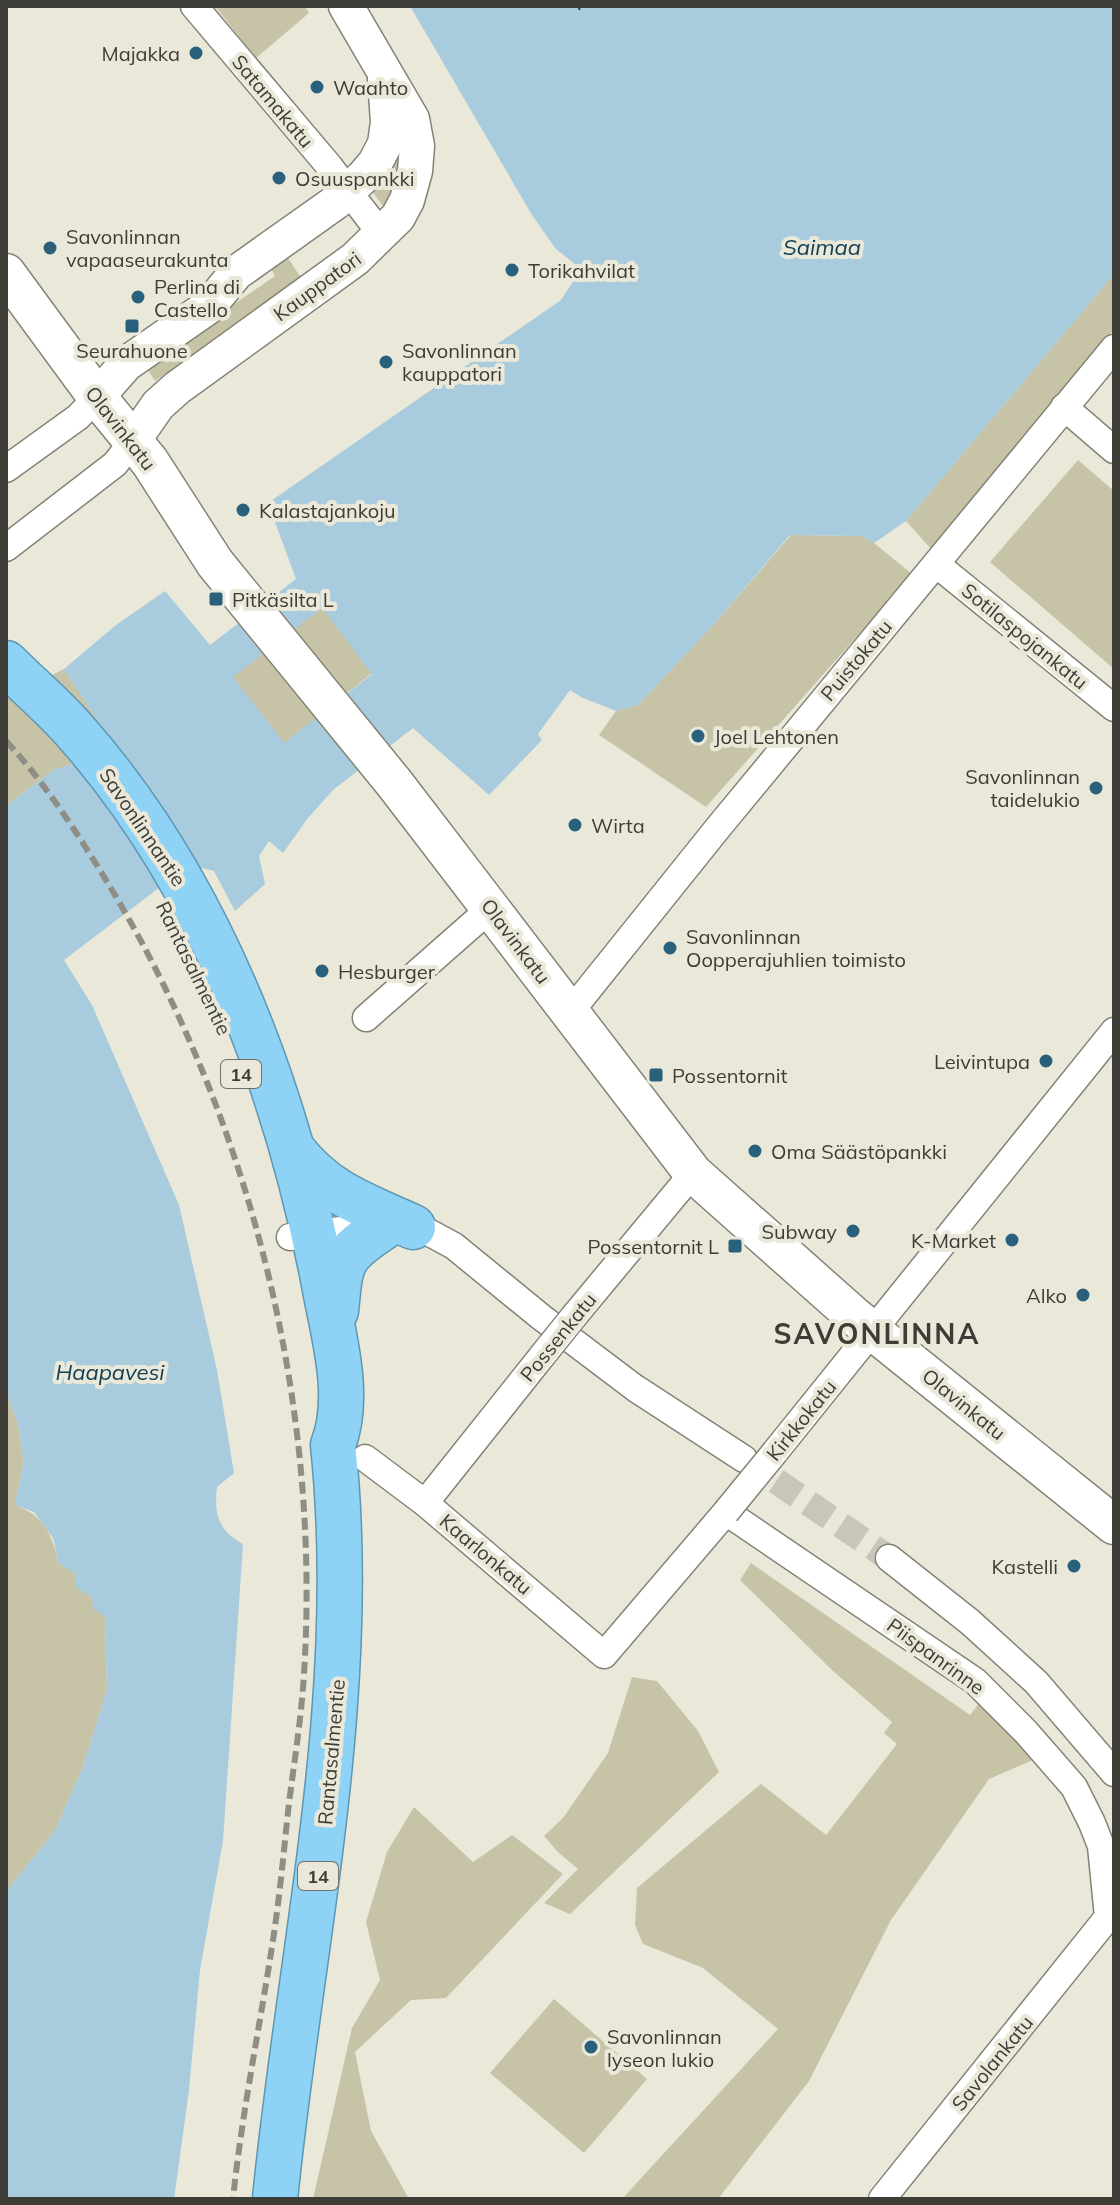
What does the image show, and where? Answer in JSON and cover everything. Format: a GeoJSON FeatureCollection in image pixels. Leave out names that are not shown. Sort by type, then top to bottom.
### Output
{"type":"FeatureCollection","features":[{"type":"Feature","properties":{"kind":"highway","name":"Savonlinnantie"},"geometry":{"type":"LineString","coordinates":[[6,664],[156,839],[184,912],[240,1003],[293,1150]]}},
{"type":"Feature","properties":{"kind":"highway","name":"Rantasalmentie"},"geometry":{"type":"LineString","coordinates":[[184,912],[281,1200],[301,1235],[334,1338],[341,1393],[339,1429],[344,1455],[339,1552],[339,1661],[331,1765],[283,2118],[275,2199]]}},
{"type":"Feature","properties":{"kind":"highway","name":"Rantasalmentie"},"geometry":{"type":"LineString","coordinates":[[293,1150],[309,1342],[320,1428],[344,1455]]}},
{"type":"Feature","properties":{"kind":"highway"},"geometry":{"type":"LineString","coordinates":[[293,1150],[310,1173],[326,1185],[398,1227]]}},
{"type":"Feature","properties":{"kind":"highway"},"geometry":{"type":"LineString","coordinates":[[334,1338],[343,1262],[355,1246],[398,1227]]}},
{"type":"Feature","properties":{"kind":"main road","name":"Olavinkatu"},"geometry":{"type":"LineString","coordinates":[[8,279],[150,462],[215,563],[395,784],[693,1173],[873,1330],[1114,1525]]}},
{"type":"Feature","properties":{"kind":"street","name":"Satamakatu"},"geometry":{"type":"LineString","coordinates":[[194,6],[349,191],[381,234]]}},
{"type":"Feature","properties":{"kind":"street","name":"Kauppatori"},"geometry":{"type":"LineString","coordinates":[[6,548],[115,464],[158,405],[177,388],[355,259],[398,217],[407,200],[415,171],[417,146],[412,119],[346,6]]}},
{"type":"Feature","properties":{"kind":"street"},"geometry":{"type":"LineString","coordinates":[[6,469],[78,417],[126,364],[208,307],[236,273],[349,191],[375,163],[385,144],[388,122],[385,70]]}},
{"type":"Feature","properties":{"kind":"street","name":"Puistokatu"},"geometry":{"type":"LineString","coordinates":[[571,1011],[1114,348]]}},
{"type":"Feature","properties":{"kind":"street"},"geometry":{"type":"LineString","coordinates":[[1064,407],[1114,450]]}},
{"type":"Feature","properties":{"kind":"street","name":"Sotilaspojankatu"},"geometry":{"type":"LineString","coordinates":[[936,564],[1114,708]]}},
{"type":"Feature","properties":{"kind":"street"},"geometry":{"type":"LineString","coordinates":[[366,1018],[491,908]]}},
{"type":"Feature","properties":{"kind":"street","name":"Kirkkokatu"},"geometry":{"type":"LineString","coordinates":[[604,1655],[726,1512],[1114,1031]]}},
{"type":"Feature","properties":{"kind":"street","name":"Possenkatu"},"geometry":{"type":"LineString","coordinates":[[425,1503],[693,1173]]}},
{"type":"Feature","properties":{"kind":"street"},"geometry":{"type":"LineString","coordinates":[[301,1235],[350,1228],[398,1227],[454,1246],[590,1355],[744,1459]]}},
{"type":"Feature","properties":{"kind":"street","name":"Kaarlonkatu"},"geometry":{"type":"LineString","coordinates":[[344,1455],[425,1503],[604,1655]]}},
{"type":"Feature","properties":{"kind":"street","name":"Piispanrinne"},"geometry":{"type":"LineString","coordinates":[[726,1512],[975,1681],[1026,1732],[1074,1787],[1108,1848],[1108,1918]]}},
{"type":"Feature","properties":{"kind":"street"},"geometry":{"type":"LineString","coordinates":[[889,1558],[970,1622],[1025,1672],[1114,1773]]}},
{"type":"Feature","properties":{"kind":"street","name":"Savolankatu"},"geometry":{"type":"LineString","coordinates":[[882,2199],[1108,1918]]}},
{"type":"Feature","properties":{"kind":"shaded area"},"geometry":{"type":"Polygon","coordinates":[[[215,6],[305,6],[309,13],[256,58],[215,6]]]}},
{"type":"Feature","properties":{"kind":"shaded area"},"geometry":{"type":"Polygon","coordinates":[[[406,128],[395,195],[383,206],[368,186],[406,128]]]}},
{"type":"Feature","properties":{"kind":"shaded area"},"geometry":{"type":"Polygon","coordinates":[[[286,255],[303,281],[155,381],[145,365],[275,276],[270,267],[286,255]]]}},
{"type":"Feature","properties":{"kind":"shaded area"},"geometry":{"type":"Polygon","coordinates":[[[1114,274],[1114,329],[936,550],[932,550],[906,521],[1114,274]]]}},
{"type":"Feature","properties":{"kind":"shaded area"},"geometry":{"type":"Polygon","coordinates":[[[1078,460],[1114,491],[1114,669],[990,562],[1078,460]]]}},
{"type":"Feature","properties":{"kind":"shaded area"},"geometry":{"type":"Polygon","coordinates":[[[791,535],[861,536],[912,574],[706,807],[599,735],[616,711],[638,705],[791,535]]]}},
{"type":"Feature","properties":{"kind":"shaded area"},"geometry":{"type":"Polygon","coordinates":[[[322,607],[372,673],[284,744],[232,677],[322,607]]]}},
{"type":"Feature","properties":{"kind":"shaded area"},"geometry":{"type":"Polygon","coordinates":[[[6,651],[42,680],[64,669],[119,752],[55,769],[6,806],[6,651]]]}},
{"type":"Feature","properties":{"kind":"shaded area"},"geometry":{"type":"Polygon","coordinates":[[[6,1391],[18,1424],[24,1462],[15,1505],[34,1515],[46,1528],[59,1564],[76,1573],[105,1616],[107,1690],[83,1767],[56,1829],[6,1892],[6,1391]]]}},
{"type":"Feature","properties":{"kind":"shaded area"},"geometry":{"type":"Polygon","coordinates":[[[751,1563],[970,1715],[980,1702],[1035,1759],[989,1779],[891,1920],[809,2081],[718,2199],[622,2199],[778,2029],[703,1968],[643,1944],[635,1925],[637,1888],[761,1784],[826,1835],[897,1744],[884,1733],[892,1722],[833,1671],[740,1580],[751,1563]]]}},
{"type":"Feature","properties":{"kind":"shaded area"},"geometry":{"type":"Polygon","coordinates":[[[632,1677],[657,1681],[698,1731],[719,1772],[570,1914],[544,1903],[578,1869],[544,1836],[563,1818],[608,1753],[632,1677]]]}},
{"type":"Feature","properties":{"kind":"shaded area"},"geometry":{"type":"Polygon","coordinates":[[[414,1807],[473,1862],[512,1835],[563,1874],[446,1998],[411,2000],[355,2052],[371,2131],[409,2199],[313,2199],[352,2028],[380,1980],[366,1922],[387,1852],[414,1807]]]}},
{"type":"Feature","properties":{"kind":"shaded area"},"geometry":{"type":"Polygon","coordinates":[[[554,1999],[647,2079],[584,2153],[490,2073],[554,1999]]]}},
{"type":"Feature","properties":{"kind":"water","name":"Saimaa"},"geometry":{"type":"Polygon","coordinates":[[[410,6],[1114,6],[1114,274],[906,521],[874,543],[861,536],[790,535],[714,624],[638,705],[616,711],[570,690],[538,734],[542,740],[489,795],[413,728],[333,790],[283,853],[269,841],[259,856],[265,884],[235,911],[214,871],[189,865],[64,960],[92,1005],[179,1205],[217,1370],[234,1473],[217,1487],[217,1514],[228,1533],[243,1544],[223,1841],[200,1970],[189,2090],[174,2199],[6,2199],[6,1892],[56,1829],[83,1767],[107,1690],[105,1616],[93,1609],[92,1597],[75,1587],[75,1573],[59,1564],[53,1538],[34,1512],[15,1505],[24,1462],[18,1424],[6,1391],[6,806],[55,769],[118,752],[64,669],[116,625],[165,591],[210,645],[296,579],[268,503],[561,300],[581,269],[556,249],[532,215],[410,6]],[[322,608],[233,677],[284,743],[372,674],[322,608]]]}},
{"type":"Feature","properties":{"kind":"ferry route"},"geometry":{"type":"LineString","coordinates":[[579,10],[580,6]]}},
{"type":"Feature","properties":{"kind":"tunnel"},"geometry":{"type":"LineString","coordinates":[[744,1459],[889,1558]]}},
{"type":"Feature","properties":{"kind":"railway"},"geometry":{"type":"LineString","coordinates":[[6,741],[61,810],[109,885],[159,976],[203,1072],[239,1170],[268,1272],[289,1375],[302,1479],[307,1584],[303,1688],[275,1923],[233,2199]]}},
{"type":"Feature","properties":{"kind":"place","name":"Majakka"},"geometry":{"type":"Point","coordinates":[196,53]}},
{"type":"Feature","properties":{"kind":"place","name":"Waahto"},"geometry":{"type":"Point","coordinates":[317,87]}},
{"type":"Feature","properties":{"kind":"place","name":"Osuuspankki"},"geometry":{"type":"Point","coordinates":[279,178]}},
{"type":"Feature","properties":{"kind":"place","name":"Savonlinnan vapaaseurakunta"},"geometry":{"type":"Point","coordinates":[50,248]}},
{"type":"Feature","properties":{"kind":"place","name":"Torikahvilat"},"geometry":{"type":"Point","coordinates":[512,270]}},
{"type":"Feature","properties":{"kind":"place","name":"Perlina di Castello"},"geometry":{"type":"Point","coordinates":[138,297]}},
{"type":"Feature","properties":{"kind":"place","name":"Seurahuone"},"geometry":{"type":"Point","coordinates":[132,326]}},
{"type":"Feature","properties":{"kind":"place","name":"Savonlinnan kauppatori"},"geometry":{"type":"Point","coordinates":[386,362]}},
{"type":"Feature","properties":{"kind":"place","name":"Kalastajankoju"},"geometry":{"type":"Point","coordinates":[243,510]}},
{"type":"Feature","properties":{"kind":"place","name":"Pitkäsilta L"},"geometry":{"type":"Point","coordinates":[216,599]}},
{"type":"Feature","properties":{"kind":"place","name":"Joel Lehtonen"},"geometry":{"type":"Point","coordinates":[698,736]}},
{"type":"Feature","properties":{"kind":"place","name":"Savonlinnan taidelukio"},"geometry":{"type":"Point","coordinates":[1096,788]}},
{"type":"Feature","properties":{"kind":"place","name":"Wirta"},"geometry":{"type":"Point","coordinates":[575,825]}},
{"type":"Feature","properties":{"kind":"place","name":"Savonlinnan Oopperajuhlien toimisto"},"geometry":{"type":"Point","coordinates":[670,948]}},
{"type":"Feature","properties":{"kind":"place","name":"Hesburger"},"geometry":{"type":"Point","coordinates":[322,971]}},
{"type":"Feature","properties":{"kind":"place","name":"Leivintupa"},"geometry":{"type":"Point","coordinates":[1046,1061]}},
{"type":"Feature","properties":{"kind":"place","name":"Possentornit"},"geometry":{"type":"Point","coordinates":[656,1075]}},
{"type":"Feature","properties":{"kind":"place","name":"Oma Säästöpankki"},"geometry":{"type":"Point","coordinates":[755,1151]}},
{"type":"Feature","properties":{"kind":"place","name":"Subway"},"geometry":{"type":"Point","coordinates":[853,1231]}},
{"type":"Feature","properties":{"kind":"place","name":"K-Market"},"geometry":{"type":"Point","coordinates":[1012,1240]}},
{"type":"Feature","properties":{"kind":"place","name":"Possentornit L"},"geometry":{"type":"Point","coordinates":[735,1246]}},
{"type":"Feature","properties":{"kind":"place","name":"Alko"},"geometry":{"type":"Point","coordinates":[1083,1295]}},
{"type":"Feature","properties":{"kind":"place","name":"Kastelli"},"geometry":{"type":"Point","coordinates":[1074,1566]}},
{"type":"Feature","properties":{"kind":"place","name":"Savonlinnan lyseon lukio"},"geometry":{"type":"Point","coordinates":[591,2047]}},
{"type":"Feature","properties":{"kind":"district","name":"SAVONLINNA"},"geometry":{"type":"Point","coordinates":[877,1333]}},
{"type":"Feature","properties":{"kind":"water label","name":"Haapavesi"},"geometry":{"type":"Point","coordinates":[110,1372]}}]}
